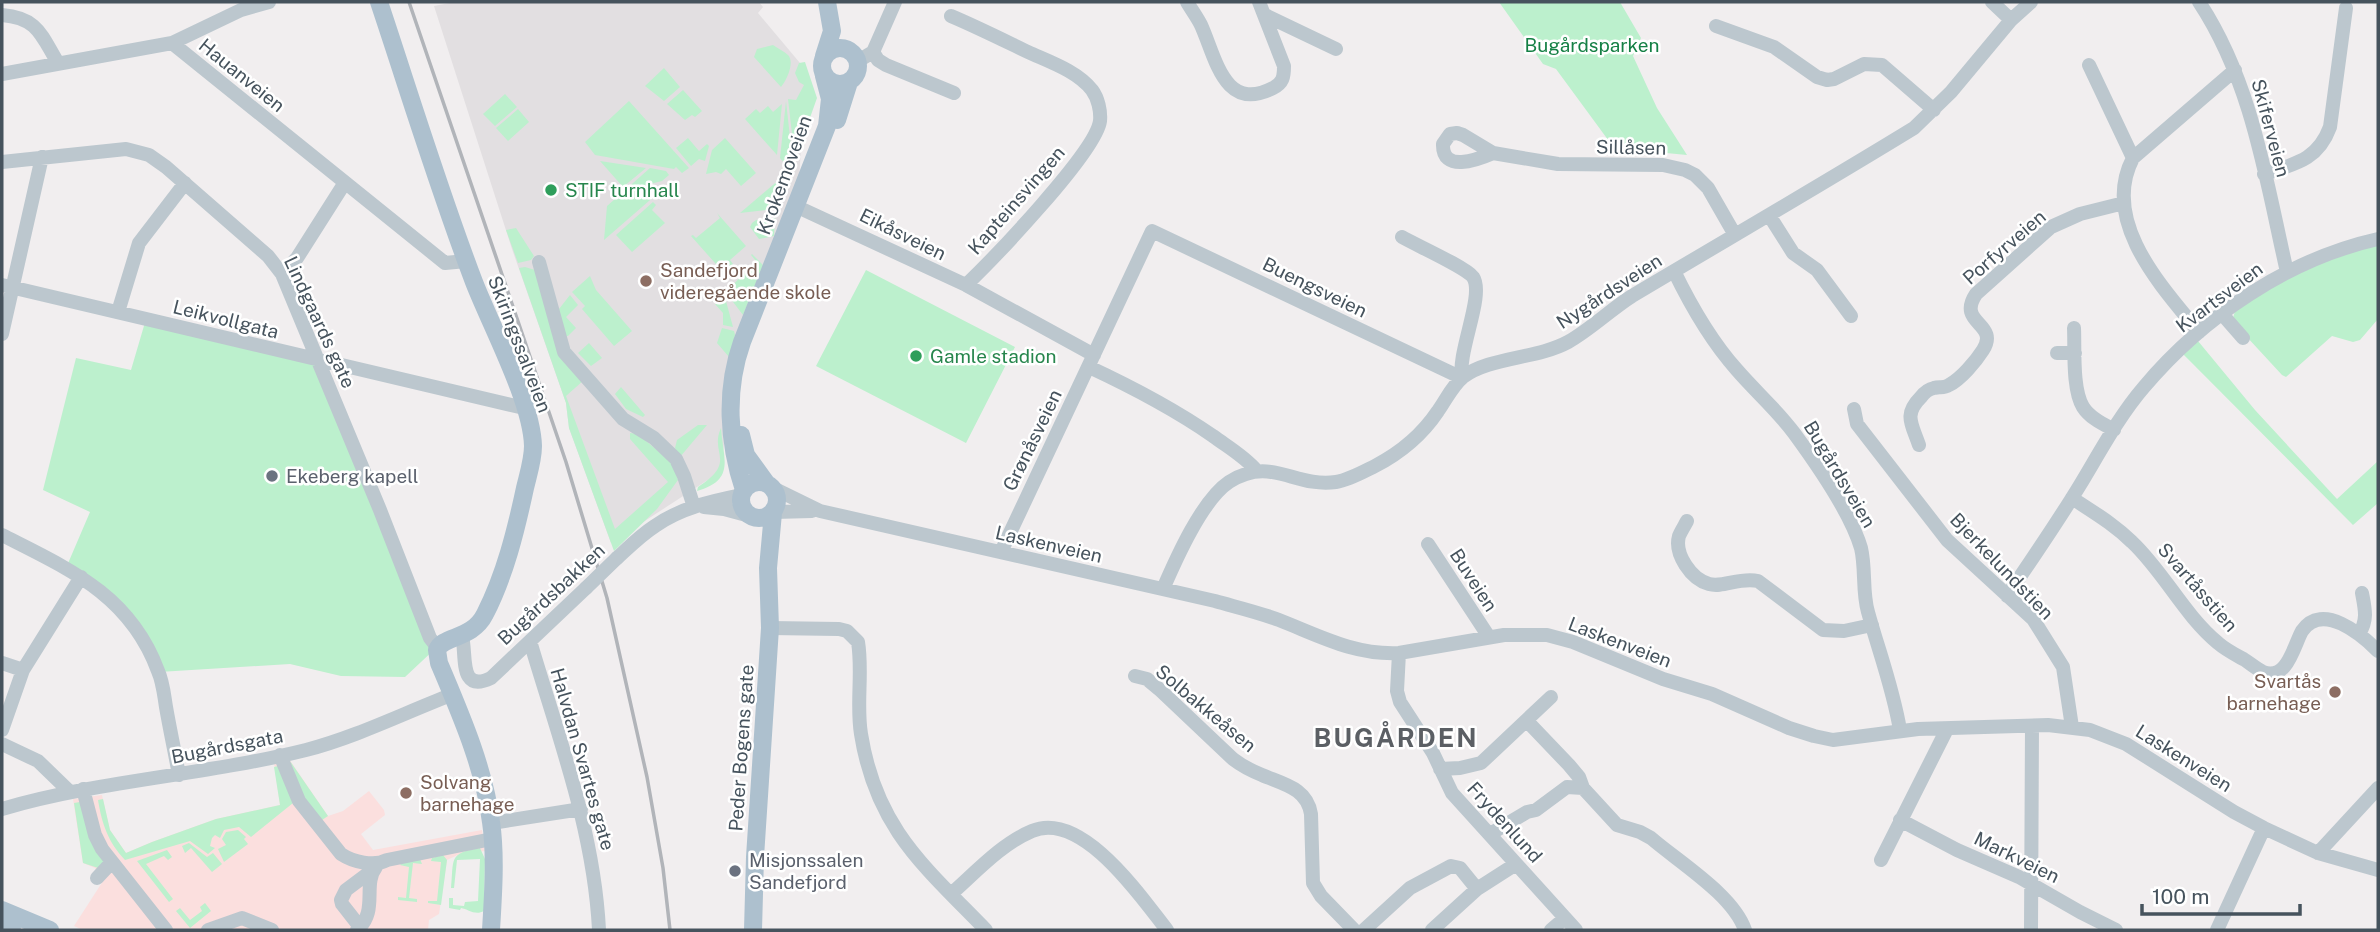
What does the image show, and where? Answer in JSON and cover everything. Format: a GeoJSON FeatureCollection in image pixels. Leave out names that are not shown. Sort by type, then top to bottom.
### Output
{"type":"FeatureCollection","features":[{"type":"Feature","properties":{"kind":"main road","name":"Skiringssalveien"},"geometry":{"type":"LineString","coordinates":[[379,2],[467,261],[524,408],[532,438],[532,452],[515,533],[486,613],[475,628],[441,642],[437,647]]}},
{"type":"Feature","properties":{"kind":"main road","name":"Krokemoveien"},"geometry":{"type":"LineString","coordinates":[[770,486],[751,463],[742,443],[739,399],[752,338],[830,146],[849,82],[857,73],[860,54],[829,2]]}},
{"type":"Feature","properties":{"kind":"main road","name":"Krokemoveien"},"geometry":{"type":"LineString","coordinates":[[742,493],[731,431],[734,374],[742,342],[827,127],[830,99],[821,66],[832,31],[829,2]]}},
{"type":"Feature","properties":{"kind":"main road"},"geometry":{"type":"LineString","coordinates":[[824,56],[834,49],[860,54]]}},
{"type":"Feature","properties":{"kind":"main road"},"geometry":{"type":"LineString","coordinates":[[824,76],[837,84],[849,82]]}},
{"type":"Feature","properties":{"kind":"main road"},"geometry":{"type":"LineString","coordinates":[[752,483],[770,486],[778,501],[773,512],[762,519],[750,517],[742,507],[742,493],[752,483]]}},
{"type":"Feature","properties":{"kind":"main road","name":"Peder Bogens gate"},"geometry":{"type":"LineString","coordinates":[[753,930],[755,857],[770,628],[768,568],[773,512]]}},
{"type":"Feature","properties":{"kind":"main road","name":"Peder Bogens gate"},"geometry":{"type":"LineString","coordinates":[[750,517],[760,538],[768,568]]}},
{"type":"Feature","properties":{"kind":"main road"},"geometry":{"type":"LineString","coordinates":[[437,647],[439,663],[477,760],[492,831],[491,930]]}},
{"type":"Feature","properties":{"kind":"main road"},"geometry":{"type":"LineString","coordinates":[[2,909],[50,930]]}},
{"type":"Feature","properties":{"kind":"main road"},"geometry":{"type":"LineString","coordinates":[[2,926],[12,930]]}},
{"type":"Feature","properties":{"kind":"street"},"geometry":{"type":"LineString","coordinates":[[172,43],[239,6],[269,2]]}},
{"type":"Feature","properties":{"kind":"street"},"geometry":{"type":"LineString","coordinates":[[895,2],[860,54],[954,93]]}},
{"type":"Feature","properties":{"kind":"street"},"geometry":{"type":"LineString","coordinates":[[1187,2],[1200,23],[1224,79],[1234,90],[1250,96],[1280,85],[1284,77],[1284,66],[1262,8]]}},
{"type":"Feature","properties":{"kind":"street"},"geometry":{"type":"LineString","coordinates":[[1992,2],[2011,20]]}},
{"type":"Feature","properties":{"kind":"street","name":"Nygårdsveien"},"geometry":{"type":"LineString","coordinates":[[1462,378],[1477,369],[1552,349],[1567,342],[1621,303],[1914,128],[1934,110],[2011,20],[2030,2]]}},
{"type":"Feature","properties":{"kind":"street","name":"Skiferveien"},"geometry":{"type":"LineString","coordinates":[[2199,2],[2226,48],[2253,124],[2287,272]]}},
{"type":"Feature","properties":{"kind":"street"},"geometry":{"type":"LineString","coordinates":[[1262,8],[1336,48]]}},
{"type":"Feature","properties":{"kind":"street"},"geometry":{"type":"LineString","coordinates":[[2264,174],[2296,164],[2320,148],[2326,138],[2330,127],[2346,8]]}},
{"type":"Feature","properties":{"kind":"street"},"geometry":{"type":"LineString","coordinates":[[2,15],[17,16],[29,21],[58,63]]}},
{"type":"Feature","properties":{"kind":"street","name":"Kapteinsvingen"},"geometry":{"type":"LineString","coordinates":[[951,16],[1072,74],[1092,90],[1098,100],[1100,121],[1097,131],[1064,179],[966,285]]}},
{"type":"Feature","properties":{"kind":"street"},"geometry":{"type":"LineString","coordinates":[[1716,26],[1774,47],[1818,77],[1827,80],[1864,64],[1882,65],[1934,110]]}},
{"type":"Feature","properties":{"kind":"street","name":"Hauanveien"},"geometry":{"type":"LineString","coordinates":[[2,74],[172,43],[444,263],[467,261]]}},
{"type":"Feature","properties":{"kind":"street"},"geometry":{"type":"LineString","coordinates":[[2089,65],[2133,158]]}},
{"type":"Feature","properties":{"kind":"street"},"geometry":{"type":"LineString","coordinates":[[2199,332],[2168,295],[2128,228],[2124,202],[2126,173],[2133,158],[2235,70]]}},
{"type":"Feature","properties":{"kind":"street","name":"Lindgaards gate"},"geometry":{"type":"LineString","coordinates":[[2,162],[137,150],[166,167],[268,256],[282,274],[429,638],[437,647]]}},
{"type":"Feature","properties":{"kind":"street","name":"Sillåsen"},"geometry":{"type":"LineString","coordinates":[[1493,153],[1558,164],[1676,167],[1695,175],[1708,188],[1735,235]]}},
{"type":"Feature","properties":{"kind":"street"},"geometry":{"type":"LineString","coordinates":[[2,334],[7,286],[42,157]]}},
{"type":"Feature","properties":{"kind":"street"},"geometry":{"type":"LineString","coordinates":[[118,312],[139,243],[185,183]]}},
{"type":"Feature","properties":{"kind":"street"},"geometry":{"type":"LineString","coordinates":[[282,274],[298,258],[344,184]]}},
{"type":"Feature","properties":{"kind":"street","name":"Porfyrveien"},"geometry":{"type":"LineString","coordinates":[[1919,445],[1910,419],[1912,405],[1926,391],[1952,384],[1983,351],[1987,341],[1985,330],[1970,309],[1969,303],[1976,294],[2051,227],[2080,214],[2124,202]]}},
{"type":"Feature","properties":{"kind":"street","name":"Eikåsveien"},"geometry":{"type":"LineString","coordinates":[[804,210],[966,285],[1188,419],[1247,459],[1256,470]]}},
{"type":"Feature","properties":{"kind":"street"},"geometry":{"type":"LineString","coordinates":[[1769,215],[1793,253],[1817,270],[1851,316]]}},
{"type":"Feature","properties":{"kind":"street","name":"Grønåsveien"},"geometry":{"type":"LineString","coordinates":[[1001,552],[1152,231]]}},
{"type":"Feature","properties":{"kind":"street","name":"Buengsveien"},"geometry":{"type":"LineString","coordinates":[[1152,231],[1462,378]]}},
{"type":"Feature","properties":{"kind":"street"},"geometry":{"type":"LineString","coordinates":[[1163,589],[1182,550],[1217,491],[1241,475],[1256,470],[1268,470],[1319,482],[1336,482],[1352,477],[1405,448],[1438,413],[1462,378],[1460,365],[1476,301],[1473,278],[1402,237]]}},
{"type":"Feature","properties":{"kind":"street","name":"Kvartsveien"},"geometry":{"type":"LineString","coordinates":[[2007,596],[2144,387],[2199,332],[2254,291],[2287,272],[2337,250],[2378,239]]}},
{"type":"Feature","properties":{"kind":"street"},"geometry":{"type":"LineString","coordinates":[[540,262],[564,352],[623,419],[654,438],[676,459],[695,507],[724,509],[750,517]]}},
{"type":"Feature","properties":{"kind":"street","name":"Bugårdsveien"},"geometry":{"type":"LineString","coordinates":[[1674,271],[1693,309],[1735,369],[1772,405],[1795,434],[1857,536],[1862,551],[1867,609],[1885,664],[1900,730]]}},
{"type":"Feature","properties":{"kind":"street","name":"Leikvollgata"},"geometry":{"type":"LineString","coordinates":[[7,286],[524,408]]}},
{"type":"Feature","properties":{"kind":"street"},"geometry":{"type":"LineString","coordinates":[[2222,314],[2243,338]]}},
{"type":"Feature","properties":{"kind":"street"},"geometry":{"type":"LineString","coordinates":[[2074,328],[2077,388],[2082,406],[2094,418],[2114,430]]}},
{"type":"Feature","properties":{"kind":"street"},"geometry":{"type":"LineString","coordinates":[[2057,354],[2075,353]]}},
{"type":"Feature","properties":{"kind":"street","name":"Bjerkelundstien"},"geometry":{"type":"LineString","coordinates":[[1854,409],[1857,424],[1947,540],[2033,620],[2063,667],[2072,727]]}},
{"type":"Feature","properties":{"kind":"street","name":"Laskenveien"},"geometry":{"type":"LineString","coordinates":[[770,486],[820,511],[1259,613],[1353,650],[1399,653],[1489,637],[1536,634],[1573,642],[1646,673],[1712,694],[1814,737],[1843,740],[1900,730],[2032,726],[2072,727],[2106,735],[2126,744],[2264,828],[2318,853],[2378,870]]}},
{"type":"Feature","properties":{"kind":"street","name":"Bugårdsbakken"},"geometry":{"type":"LineString","coordinates":[[461,636],[465,650],[464,668],[468,676],[479,682],[491,678],[654,526],[695,507],[742,493]]}},
{"type":"Feature","properties":{"kind":"street","name":"Svartåsstien"},"geometry":{"type":"LineString","coordinates":[[2072,498],[2102,517],[2133,542],[2219,643],[2265,673],[2275,673],[2283,668],[2303,630],[2320,619],[2339,622],[2359,634],[2378,651]]}},
{"type":"Feature","properties":{"kind":"street","name":"Laskenveien"},"geometry":{"type":"LineString","coordinates":[[773,512],[820,511]]}},
{"type":"Feature","properties":{"kind":"street"},"geometry":{"type":"LineString","coordinates":[[1687,521],[1679,536],[1679,548],[1683,560],[1701,580],[1710,584],[1746,579],[1758,581],[1823,630],[1844,631],[1872,625]]}},
{"type":"Feature","properties":{"kind":"street"},"geometry":{"type":"LineString","coordinates":[[2,535],[97,587],[140,633],[159,672],[179,775]]}},
{"type":"Feature","properties":{"kind":"street","name":"Buveien"},"geometry":{"type":"LineString","coordinates":[[1428,544],[1489,637]]}},
{"type":"Feature","properties":{"kind":"street"},"geometry":{"type":"LineString","coordinates":[[2,730],[23,670],[81,578]]}},
{"type":"Feature","properties":{"kind":"street"},"geometry":{"type":"LineString","coordinates":[[2359,634],[2367,615],[2362,593]]}},
{"type":"Feature","properties":{"kind":"street"},"geometry":{"type":"LineString","coordinates":[[770,628],[839,629],[858,642],[860,731],[873,782],[886,813],[916,859],[986,930]]}},
{"type":"Feature","properties":{"kind":"street","name":"Halvdan Svartes gate"},"geometry":{"type":"LineString","coordinates":[[530,640],[581,809],[592,859],[598,930]]}},
{"type":"Feature","properties":{"kind":"street","name":"Frydenlund"},"geometry":{"type":"LineString","coordinates":[[1399,653],[1397,691],[1400,702],[1433,753],[1452,793],[1576,930]]}},
{"type":"Feature","properties":{"kind":"street"},"geometry":{"type":"LineString","coordinates":[[2,663],[23,670]]}},
{"type":"Feature","properties":{"kind":"street","name":"Solbakkeåsen"},"geometry":{"type":"LineString","coordinates":[[1135,676],[1147,679],[1159,689],[1233,759],[1246,768],[1286,783],[1304,796],[1310,804],[1313,883],[1321,896],[1354,930]]}},
{"type":"Feature","properties":{"kind":"street","name":"Bugårdsgata"},"geometry":{"type":"LineString","coordinates":[[2,809],[76,790],[179,775],[309,749],[452,695]]}},
{"type":"Feature","properties":{"kind":"street"},"geometry":{"type":"LineString","coordinates":[[1440,769],[1481,763],[1550,697]]}},
{"type":"Feature","properties":{"kind":"street"},"geometry":{"type":"LineString","coordinates":[[1527,721],[1579,777],[1583,788],[1616,825],[1651,838],[1716,891],[1741,918],[1745,930]]}},
{"type":"Feature","properties":{"kind":"street"},"geometry":{"type":"LineString","coordinates":[[2031,930],[2032,726]]}},
{"type":"Feature","properties":{"kind":"street"},"geometry":{"type":"LineString","coordinates":[[1881,860],[1947,729]]}},
{"type":"Feature","properties":{"kind":"street"},"geometry":{"type":"LineString","coordinates":[[2,744],[37,761],[76,790],[95,835],[111,863],[166,930]]}},
{"type":"Feature","properties":{"kind":"street"},"geometry":{"type":"LineString","coordinates":[[280,755],[299,801],[341,854],[350,860],[377,866]]}},
{"type":"Feature","properties":{"kind":"street"},"geometry":{"type":"LineString","coordinates":[[1490,834],[1535,810],[1567,787],[1583,788]]}},
{"type":"Feature","properties":{"kind":"street"},"geometry":{"type":"LineString","coordinates":[[2318,853],[2378,788]]}},
{"type":"Feature","properties":{"kind":"street"},"geometry":{"type":"LineString","coordinates":[[377,866],[372,874],[369,911],[358,929],[342,904],[342,896],[377,866],[387,860],[581,809]]}},
{"type":"Feature","properties":{"kind":"street","name":"Markveien"},"geometry":{"type":"LineString","coordinates":[[1900,820],[2031,883],[2116,930]]}},
{"type":"Feature","properties":{"kind":"street"},"geometry":{"type":"LineString","coordinates":[[951,894],[1016,841],[1033,831],[1053,828],[1067,832],[1110,860],[1167,930]]}},
{"type":"Feature","properties":{"kind":"street"},"geometry":{"type":"LineString","coordinates":[[2217,930],[2264,828]]}},
{"type":"Feature","properties":{"kind":"street"},"geometry":{"type":"LineString","coordinates":[[97,878],[111,863]]}},
{"type":"Feature","properties":{"kind":"street"},"geometry":{"type":"LineString","coordinates":[[1432,930],[1477,889],[1517,864]]}},
{"type":"Feature","properties":{"kind":"street"},"geometry":{"type":"LineString","coordinates":[[1364,930],[1410,888],[1451,866],[1460,868],[1477,889]]}},
{"type":"Feature","properties":{"kind":"street"},"geometry":{"type":"LineString","coordinates":[[208,930],[242,918],[272,930]]}},
{"type":"Feature","properties":{"kind":"street"},"geometry":{"type":"LineString","coordinates":[[1551,930],[1564,918]]}},
{"type":"Feature","properties":{"kind":"shaded area","name":"Sandefjord videregående skole"},"geometry":{"type":"Polygon","coordinates":[[[455,2],[759,2],[763,7],[758,13],[805,69],[798,203],[734,374],[720,472],[611,543],[569,428],[566,403],[512,249],[434,6],[455,2]]]}},
{"type":"Feature","properties":{"kind":"shaded area"},"geometry":{"type":"Polygon","coordinates":[[[289,759],[328,816],[343,811],[369,791],[385,815],[361,834],[373,850],[482,830],[485,851],[460,854],[447,860],[439,914],[429,920],[428,930],[83,930],[74,926],[103,881],[95,868],[83,863],[73,799],[102,795],[110,830],[126,853],[216,819],[280,805],[274,763],[289,759]]]}},
{"type":"Feature","properties":{"kind":"green space","name":"Bugårdsparken"},"geometry":{"type":"Polygon","coordinates":[[[1499,2],[1620,2],[1641,38],[1633,56],[1657,108],[1687,155],[1614,148],[1556,69],[1543,64],[1499,2]]]}},
{"type":"Feature","properties":{"kind":"green space"},"geometry":{"type":"Polygon","coordinates":[[[773,45],[788,55],[791,62],[788,76],[781,87],[754,57],[757,49],[773,45]]]}},
{"type":"Feature","properties":{"kind":"green space"},"geometry":{"type":"Polygon","coordinates":[[[805,62],[817,98],[795,160],[788,99],[796,100],[804,85],[799,82],[795,73],[799,63],[805,62]]]}},
{"type":"Feature","properties":{"kind":"green space"},"geometry":{"type":"Polygon","coordinates":[[[664,68],[680,87],[664,101],[645,86],[664,68]]]}},
{"type":"Feature","properties":{"kind":"green space"},"geometry":{"type":"Polygon","coordinates":[[[683,90],[702,111],[685,120],[667,104],[683,90]]]}},
{"type":"Feature","properties":{"kind":"green space"},"geometry":{"type":"Polygon","coordinates":[[[505,94],[517,107],[495,126],[483,114],[505,94]]]}},
{"type":"Feature","properties":{"kind":"green space"},"geometry":{"type":"Polygon","coordinates":[[[629,101],[689,168],[682,173],[676,167],[674,169],[595,155],[585,142],[629,101]]]}},
{"type":"Feature","properties":{"kind":"green space"},"geometry":{"type":"Polygon","coordinates":[[[786,101],[793,165],[791,171],[780,158],[786,101]]]}},
{"type":"Feature","properties":{"kind":"green space"},"geometry":{"type":"Polygon","coordinates":[[[782,104],[777,155],[745,119],[756,109],[760,113],[768,106],[773,112],[782,104]]]}},
{"type":"Feature","properties":{"kind":"green space"},"geometry":{"type":"Polygon","coordinates":[[[518,109],[529,122],[508,141],[496,128],[518,109]]]}},
{"type":"Feature","properties":{"kind":"green space"},"geometry":{"type":"Polygon","coordinates":[[[688,138],[699,151],[707,144],[709,146],[705,161],[699,159],[691,166],[676,148],[688,138]]]}},
{"type":"Feature","properties":{"kind":"green space"},"geometry":{"type":"Polygon","coordinates":[[[725,138],[756,173],[741,186],[726,169],[721,174],[706,174],[712,150],[725,138]]]}},
{"type":"Feature","properties":{"kind":"green space"},"geometry":{"type":"Polygon","coordinates":[[[600,161],[646,168],[623,187],[600,161]]]}},
{"type":"Feature","properties":{"kind":"green space"},"geometry":{"type":"Polygon","coordinates":[[[650,168],[666,171],[669,175],[662,181],[650,184],[657,194],[604,240],[607,206],[650,168]]]}},
{"type":"Feature","properties":{"kind":"green space"},"geometry":{"type":"Polygon","coordinates":[[[787,173],[789,175],[775,209],[740,213],[787,173]]]}},
{"type":"Feature","properties":{"kind":"green space"},"geometry":{"type":"Polygon","coordinates":[[[653,202],[656,205],[652,210],[665,223],[632,252],[616,235],[653,202]]]}},
{"type":"Feature","properties":{"kind":"green space"},"geometry":{"type":"Polygon","coordinates":[[[717,213],[746,246],[730,260],[733,264],[723,272],[691,236],[696,238],[720,218],[717,213]]]}},
{"type":"Feature","properties":{"kind":"green space"},"geometry":{"type":"Polygon","coordinates":[[[775,218],[774,236],[759,239],[750,227],[756,220],[775,218]]]}},
{"type":"Feature","properties":{"kind":"green space"},"geometry":{"type":"Polygon","coordinates":[[[516,228],[534,256],[531,260],[518,263],[506,230],[516,228]]]}},
{"type":"Feature","properties":{"kind":"green space"},"geometry":{"type":"Polygon","coordinates":[[[2378,243],[2378,319],[2360,340],[2353,342],[2332,336],[2286,377],[2234,323],[2235,311],[2293,273],[2378,243]]]}},
{"type":"Feature","properties":{"kind":"green space"},"geometry":{"type":"Polygon","coordinates":[[[752,254],[763,265],[743,315],[727,294],[756,261],[752,254]]]}},
{"type":"Feature","properties":{"kind":"green space"},"geometry":{"type":"Polygon","coordinates":[[[519,268],[535,270],[584,380],[566,396],[615,529],[668,482],[630,439],[630,433],[638,434],[672,463],[678,480],[657,509],[614,551],[569,428],[566,403],[519,268]]]}},
{"type":"Feature","properties":{"kind":"green space","name":"Gamle stadion"},"geometry":{"type":"Polygon","coordinates":[[[866,270],[1015,347],[966,443],[816,366],[866,270]]]}},
{"type":"Feature","properties":{"kind":"green space"},"geometry":{"type":"Polygon","coordinates":[[[590,276],[596,290],[632,331],[614,346],[582,309],[585,306],[572,292],[590,276]]]}},
{"type":"Feature","properties":{"kind":"green space"},"geometry":{"type":"Polygon","coordinates":[[[570,295],[578,305],[566,317],[576,328],[568,336],[562,337],[559,309],[570,295]]]}},
{"type":"Feature","properties":{"kind":"green space"},"geometry":{"type":"Polygon","coordinates":[[[723,298],[733,327],[723,325],[723,313],[715,304],[723,298]]]}},
{"type":"Feature","properties":{"kind":"green space"},"geometry":{"type":"Polygon","coordinates":[[[146,319],[319,361],[437,647],[405,677],[341,676],[290,664],[159,672],[140,633],[66,568],[90,512],[43,490],[76,358],[131,370],[146,319]]]}},
{"type":"Feature","properties":{"kind":"green space"},"geometry":{"type":"Polygon","coordinates":[[[722,328],[734,331],[735,335],[729,357],[717,343],[722,328]]]}},
{"type":"Feature","properties":{"kind":"green space"},"geometry":{"type":"Polygon","coordinates":[[[2198,341],[2255,410],[2337,499],[2378,461],[2378,503],[2353,525],[2183,354],[2198,341]]]}},
{"type":"Feature","properties":{"kind":"green space"},"geometry":{"type":"Polygon","coordinates":[[[589,343],[602,358],[591,366],[578,353],[589,343]]]}},
{"type":"Feature","properties":{"kind":"green space"},"geometry":{"type":"Polygon","coordinates":[[[621,387],[645,415],[643,417],[626,409],[615,394],[621,387]]]}},
{"type":"Feature","properties":{"kind":"green space"},"geometry":{"type":"Polygon","coordinates":[[[698,425],[707,425],[680,457],[675,448],[677,440],[698,425]]]}},
{"type":"Feature","properties":{"kind":"green space"},"geometry":{"type":"Polygon","coordinates":[[[721,428],[725,459],[722,474],[717,481],[697,491],[720,464],[718,437],[721,428]]]}},
{"type":"Feature","properties":{"kind":"green space"},"geometry":{"type":"Polygon","coordinates":[[[290,761],[328,816],[322,820],[300,795],[290,761]]]}},
{"type":"Feature","properties":{"kind":"green space"},"geometry":{"type":"Polygon","coordinates":[[[278,766],[293,803],[251,837],[239,827],[224,830],[220,838],[215,835],[210,846],[215,848],[208,854],[190,841],[125,860],[114,846],[104,825],[98,800],[103,799],[110,830],[126,853],[216,819],[280,805],[274,767],[278,766]]]}},
{"type":"Feature","properties":{"kind":"green space"},"geometry":{"type":"Polygon","coordinates":[[[80,802],[104,860],[98,868],[83,863],[74,803],[80,802]]]}},
{"type":"Feature","properties":{"kind":"green space"},"geometry":{"type":"Polygon","coordinates":[[[238,830],[246,837],[244,839],[248,844],[224,862],[218,849],[226,845],[222,839],[226,832],[238,830]]]}},
{"type":"Feature","properties":{"kind":"green space"},"geometry":{"type":"Polygon","coordinates":[[[189,843],[207,857],[213,853],[222,864],[212,872],[191,848],[185,853],[182,846],[189,843]]]}},
{"type":"Feature","properties":{"kind":"green space"},"geometry":{"type":"Polygon","coordinates":[[[480,848],[485,859],[484,911],[478,913],[449,908],[449,898],[453,898],[453,905],[464,906],[465,902],[478,901],[480,859],[457,860],[454,888],[451,888],[455,859],[462,852],[480,848]]]}},
{"type":"Feature","properties":{"kind":"green space"},"geometry":{"type":"Polygon","coordinates":[[[167,850],[172,857],[168,860],[164,856],[146,864],[173,899],[169,902],[137,861],[167,850]]]}},
{"type":"Feature","properties":{"kind":"green space"},"geometry":{"type":"Polygon","coordinates":[[[443,855],[447,860],[441,905],[428,903],[437,901],[441,862],[431,861],[432,858],[443,855]]]}},
{"type":"Feature","properties":{"kind":"green space"},"geometry":{"type":"Polygon","coordinates":[[[420,859],[422,864],[413,863],[409,898],[417,899],[417,902],[398,900],[398,897],[406,898],[409,867],[400,865],[420,859]]]}},
{"type":"Feature","properties":{"kind":"green space"},"geometry":{"type":"Polygon","coordinates":[[[205,903],[211,911],[190,928],[176,911],[180,908],[190,920],[202,911],[200,907],[205,903]]]}},
{"type":"Feature","properties":{"kind":"railway"},"geometry":{"type":"LineString","coordinates":[[409,2],[566,462],[607,598],[647,777],[663,868],[670,930]]}},
{"type":"Feature","properties":{"kind":"place","name":"STIF turnhall"},"geometry":{"type":"Point","coordinates":[551,190]}},
{"type":"Feature","properties":{"kind":"place","name":"Sandefjord videregående skole"},"geometry":{"type":"Point","coordinates":[646,281]}},
{"type":"Feature","properties":{"kind":"place","name":"Gamle stadion"},"geometry":{"type":"Point","coordinates":[916,356]}},
{"type":"Feature","properties":{"kind":"place","name":"Ekeberg kapell"},"geometry":{"type":"Point","coordinates":[272,476]}},
{"type":"Feature","properties":{"kind":"place","name":"Svartås barnehage"},"geometry":{"type":"Point","coordinates":[2335,692]}},
{"type":"Feature","properties":{"kind":"place","name":"Solvang barnehage"},"geometry":{"type":"Point","coordinates":[406,793]}},
{"type":"Feature","properties":{"kind":"place","name":"Misjonssalen Sandefjord"},"geometry":{"type":"Point","coordinates":[735,871]}},
{"type":"Feature","properties":{"kind":"district","name":"BUGÅRDEN"},"geometry":{"type":"Point","coordinates":[1396,737]}}]}
